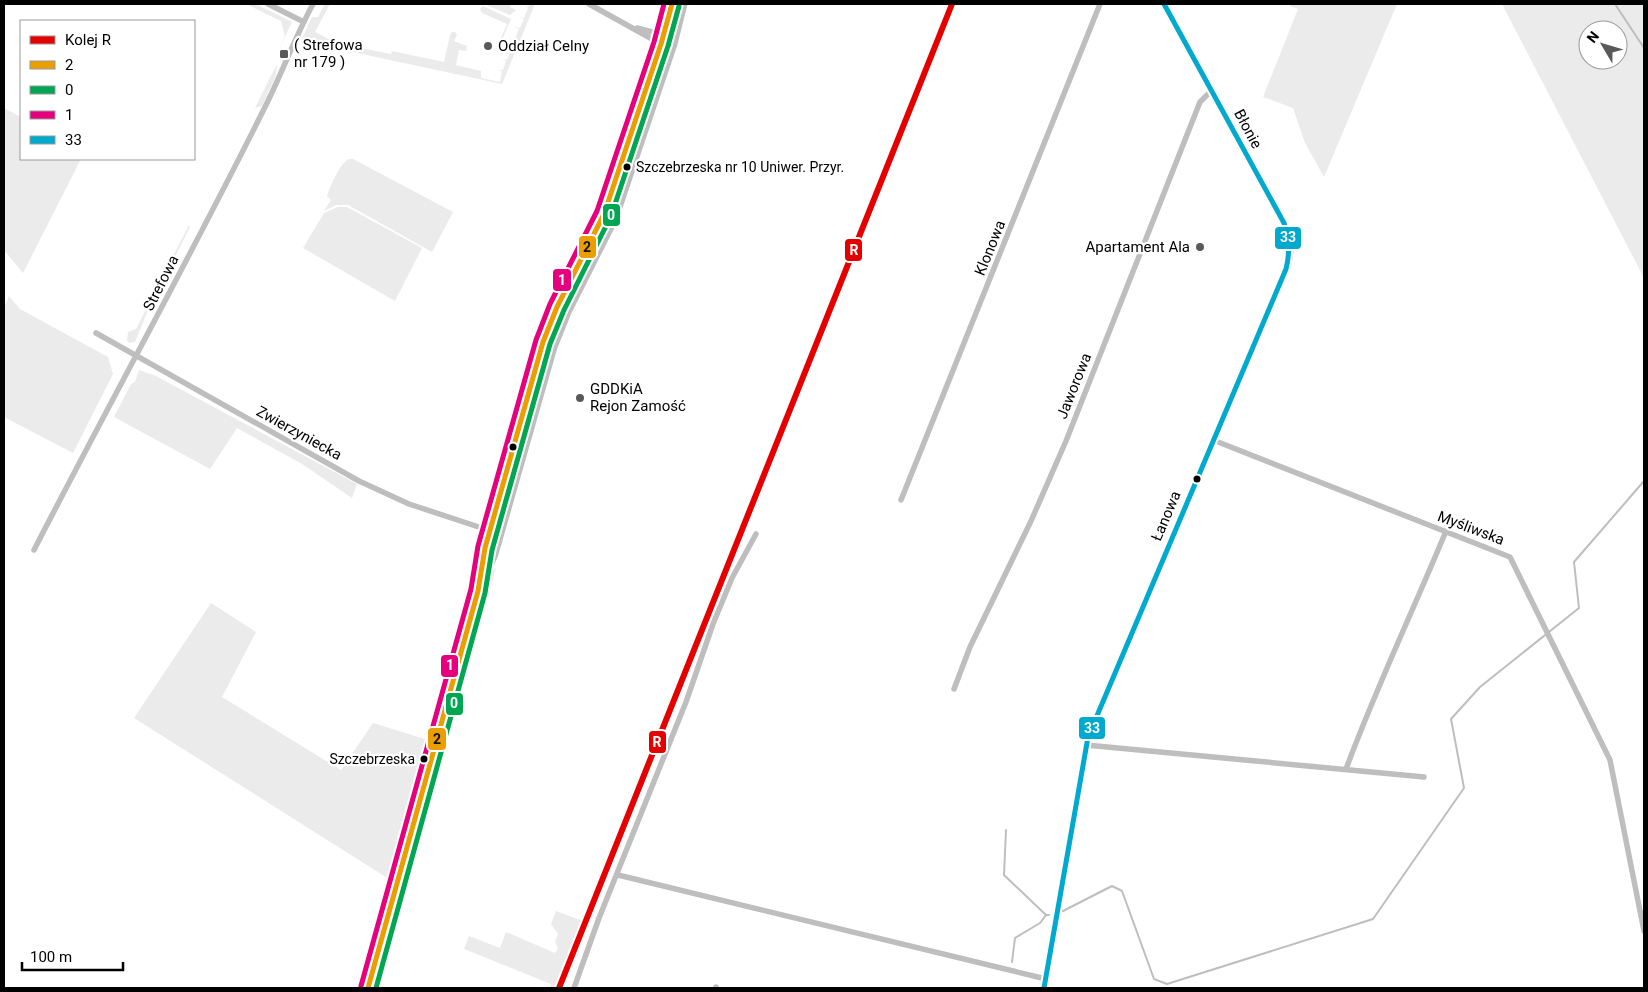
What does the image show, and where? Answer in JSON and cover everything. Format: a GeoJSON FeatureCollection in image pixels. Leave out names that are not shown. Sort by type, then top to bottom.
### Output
{"type":"FeatureCollection","features":[{"type":"Feature","properties":{"kind":"main road"},"geometry":{"type":"LineString","coordinates":[[368,988],[477,593],[489,531],[543,342],[557,307],[604,214],[663,39],[672,4]]}},
{"type":"Feature","properties":{"kind":"main road"},"geometry":{"type":"LineString","coordinates":[[477,593],[487,573],[500,534],[552,347],[567,312],[614,219],[673,44],[683,4]]}},
{"type":"Feature","properties":{"kind":"street"},"geometry":{"type":"LineString","coordinates":[[268,4],[304,22]]}},
{"type":"Feature","properties":{"kind":"street","name":"Strefowa"},"geometry":{"type":"LineString","coordinates":[[34,550],[110,402],[137,356],[268,101],[313,4]]}},
{"type":"Feature","properties":{"kind":"street"},"geometry":{"type":"LineString","coordinates":[[589,4],[673,44]]}},
{"type":"Feature","properties":{"kind":"street","name":"Klonowa"},"geometry":{"type":"LineString","coordinates":[[901,500],[1100,4]]}},
{"type":"Feature","properties":{"kind":"street","name":"Błonie"},"geometry":{"type":"LineString","coordinates":[[1164,4],[1286,227],[1290,250],[1284,272]]}},
{"type":"Feature","properties":{"kind":"street"},"geometry":{"type":"LineString","coordinates":[[636,28],[663,39]]}},
{"type":"Feature","properties":{"kind":"street","name":"Jaworowa"},"geometry":{"type":"LineString","coordinates":[[954,689],[970,647],[1027,530],[1066,441],[1200,102],[1212,90]]}},
{"type":"Feature","properties":{"kind":"street","name":"Łanowa"},"geometry":{"type":"LineString","coordinates":[[1044,988],[1086,744],[1284,272]]}},
{"type":"Feature","properties":{"kind":"street","name":"Zwierzyniecka"},"geometry":{"type":"LineString","coordinates":[[96,333],[359,481],[409,504],[500,534]]}},
{"type":"Feature","properties":{"kind":"street","name":"Myśliwska"},"geometry":{"type":"LineString","coordinates":[[1213,440],[1510,557],[1610,760],[1644,931]]}},
{"type":"Feature","properties":{"kind":"street"},"geometry":{"type":"LineString","coordinates":[[1346,769],[1396,642],[1413,609],[1446,531]]}},
{"type":"Feature","properties":{"kind":"street"},"geometry":{"type":"LineString","coordinates":[[574,988],[599,918],[618,875],[686,702],[713,624],[732,578],[756,534]]}},
{"type":"Feature","properties":{"kind":"street"},"geometry":{"type":"LineString","coordinates":[[1086,744],[1424,778]]}},
{"type":"Feature","properties":{"kind":"street"},"geometry":{"type":"LineString","coordinates":[[618,875],[1046,979]]}},
{"type":"Feature","properties":{"kind":"shaded area"},"geometry":{"type":"Polygon","coordinates":[[[246,4],[256,4],[292,22],[268,73],[285,36],[281,21],[246,4]]]}},
{"type":"Feature","properties":{"kind":"shaded area"},"geometry":{"type":"Polygon","coordinates":[[[325,4],[330,4],[315,32],[336,43],[391,54],[392,51],[444,62],[450,35],[452,32],[455,32],[457,35],[454,41],[467,46],[466,51],[459,50],[456,65],[481,71],[481,78],[500,82],[502,71],[498,70],[503,70],[506,61],[502,59],[507,60],[511,50],[507,48],[511,49],[515,40],[511,37],[515,39],[519,29],[515,27],[520,28],[524,19],[519,17],[524,18],[528,8],[524,6],[528,7],[530,4],[535,4],[502,84],[301,41],[312,17],[318,17],[325,4]]]}},
{"type":"Feature","properties":{"kind":"shaded area"},"geometry":{"type":"Polygon","coordinates":[[[484,4],[512,4],[510,7],[516,10],[510,15],[484,4]]]}},
{"type":"Feature","properties":{"kind":"shaded area"},"geometry":{"type":"Polygon","coordinates":[[[1291,4],[1397,4],[1324,177],[1305,143],[1293,108],[1263,97],[1298,9],[1290,6],[1291,4]]]}},
{"type":"Feature","properties":{"kind":"shaded area"},"geometry":{"type":"Polygon","coordinates":[[[1502,4],[1644,4],[1644,278],[1502,4]]]}},
{"type":"Feature","properties":{"kind":"shaded area"},"geometry":{"type":"Polygon","coordinates":[[[483,6],[511,19],[498,49],[496,49],[507,24],[482,13],[480,9],[483,6]]]}},
{"type":"Feature","properties":{"kind":"shaded area"},"geometry":{"type":"Polygon","coordinates":[[[277,64],[276,75],[262,106],[255,108],[277,64]]]}},
{"type":"Feature","properties":{"kind":"shaded area"},"geometry":{"type":"Polygon","coordinates":[[[641,73],[643,75],[633,117],[629,114],[641,73]]]}},
{"type":"Feature","properties":{"kind":"shaded area"},"geometry":{"type":"Polygon","coordinates":[[[4,108],[20,116],[20,160],[80,160],[23,273],[4,250],[4,108]]]}},
{"type":"Feature","properties":{"kind":"shaded area"},"geometry":{"type":"Polygon","coordinates":[[[348,159],[353,159],[453,212],[432,252],[348,205],[336,205],[324,211],[331,200],[327,196],[333,181],[341,166],[348,159]]]}},
{"type":"Feature","properties":{"kind":"shaded area"},"geometry":{"type":"Polygon","coordinates":[[[601,196],[605,198],[591,233],[588,233],[601,196]]]}},
{"type":"Feature","properties":{"kind":"shaded area"},"geometry":{"type":"Polygon","coordinates":[[[338,207],[347,207],[422,248],[395,301],[303,248],[324,213],[338,207]]]}},
{"type":"Feature","properties":{"kind":"shaded area"},"geometry":{"type":"Polygon","coordinates":[[[189,225],[190,227],[148,310],[135,342],[130,343],[127,341],[128,332],[136,329],[189,225]]]}},
{"type":"Feature","properties":{"kind":"shaded area"},"geometry":{"type":"Polygon","coordinates":[[[569,266],[573,267],[547,321],[532,362],[527,365],[542,320],[569,266]]]}},
{"type":"Feature","properties":{"kind":"shaded area"},"geometry":{"type":"Polygon","coordinates":[[[9,296],[20,309],[108,357],[113,374],[73,453],[4,417],[4,308],[9,296]]]}},
{"type":"Feature","properties":{"kind":"shaded area"},"geometry":{"type":"Polygon","coordinates":[[[139,370],[156,376],[357,484],[352,498],[302,464],[237,428],[210,469],[114,417],[131,384],[135,382],[139,370]]]}},
{"type":"Feature","properties":{"kind":"shaded area"},"geometry":{"type":"Polygon","coordinates":[[[502,456],[503,468],[482,522],[502,456]]]}},
{"type":"Feature","properties":{"kind":"shaded area"},"geometry":{"type":"Polygon","coordinates":[[[473,559],[468,592],[475,563],[477,565],[470,597],[464,596],[473,559]]]}},
{"type":"Feature","properties":{"kind":"shaded area"},"geometry":{"type":"Polygon","coordinates":[[[496,568],[479,629],[475,621],[480,600],[492,571],[496,568]]]}},
{"type":"Feature","properties":{"kind":"shaded area"},"geometry":{"type":"Polygon","coordinates":[[[211,603],[256,632],[222,697],[341,770],[373,723],[425,739],[389,879],[134,718],[211,603]]]}},
{"type":"Feature","properties":{"kind":"shaded area"},"geometry":{"type":"Polygon","coordinates":[[[556,911],[583,921],[557,988],[550,988],[551,984],[464,949],[469,936],[500,948],[506,932],[555,953],[558,948],[555,942],[558,934],[551,924],[556,911]]]}},
{"type":"Feature","properties":{"kind":"waterway"},"geometry":{"type":"LineString","coordinates":[[1615,4],[1644,48]]}},
{"type":"Feature","properties":{"kind":"waterway"},"geometry":{"type":"LineString","coordinates":[[1063,911],[1112,886],[1122,891],[1154,979],[1167,984],[1373,919],[1464,788],[1451,719],[1480,687],[1579,608],[1574,562],[1644,481]]}},
{"type":"Feature","properties":{"kind":"waterway"},"geometry":{"type":"LineString","coordinates":[[1006,830],[1004,875],[1046,915]]}},
{"type":"Feature","properties":{"kind":"waterway"},"geometry":{"type":"LineString","coordinates":[[1012,962],[1015,938],[1040,923],[1046,915],[1049,915]]}},
{"type":"Feature","properties":{"kind":"rail line","name":"R"},"geometry":{"type":"LineString","coordinates":[[559,988],[952,4]]}},
{"type":"Feature","properties":{"kind":"transit line","name":"1"},"geometry":{"type":"LineString","coordinates":[[361,986],[471,589],[478,546],[536,340],[550,304],[597,211],[654,42],[664,4]]}},
{"type":"Feature","properties":{"kind":"transit line","name":"2"},"geometry":{"type":"LineString","coordinates":[[368,988],[478,591],[485,548],[543,342],[557,307],[604,214],[661,44],[672,4]]}},
{"type":"Feature","properties":{"kind":"transit line","name":"33"},"geometry":{"type":"LineString","coordinates":[[1044,988],[1088,737],[1286,269],[1288,257],[1289,246],[1284,223],[1164,4]]}},
{"type":"Feature","properties":{"kind":"transit line","name":"0"},"geometry":{"type":"LineString","coordinates":[[376,988],[485,593],[492,550],[550,344],[564,310],[611,216],[668,46],[679,6]]}},
{"type":"Feature","properties":{"kind":"place","name":"Oddział Celny"},"geometry":{"type":"Point","coordinates":[488,46]}},
{"type":"Feature","properties":{"kind":"place","name":"( Strefowa nr 179 )"},"geometry":{"type":"Point","coordinates":[284,54]}},
{"type":"Feature","properties":{"kind":"place","name":"Szczebrzeska nr 10 Uniwer. Przyr."},"geometry":{"type":"Point","coordinates":[627,167]}},
{"type":"Feature","properties":{"kind":"place","name":"Apartament Ala"},"geometry":{"type":"Point","coordinates":[1200,247]}},
{"type":"Feature","properties":{"kind":"place","name":"GDDKiA Rejon Zamość"},"geometry":{"type":"Point","coordinates":[580,398]}},
{"type":"Feature","properties":{"kind":"place","name":"Szczebrzeska"},"geometry":{"type":"Point","coordinates":[424,759]}}]}
